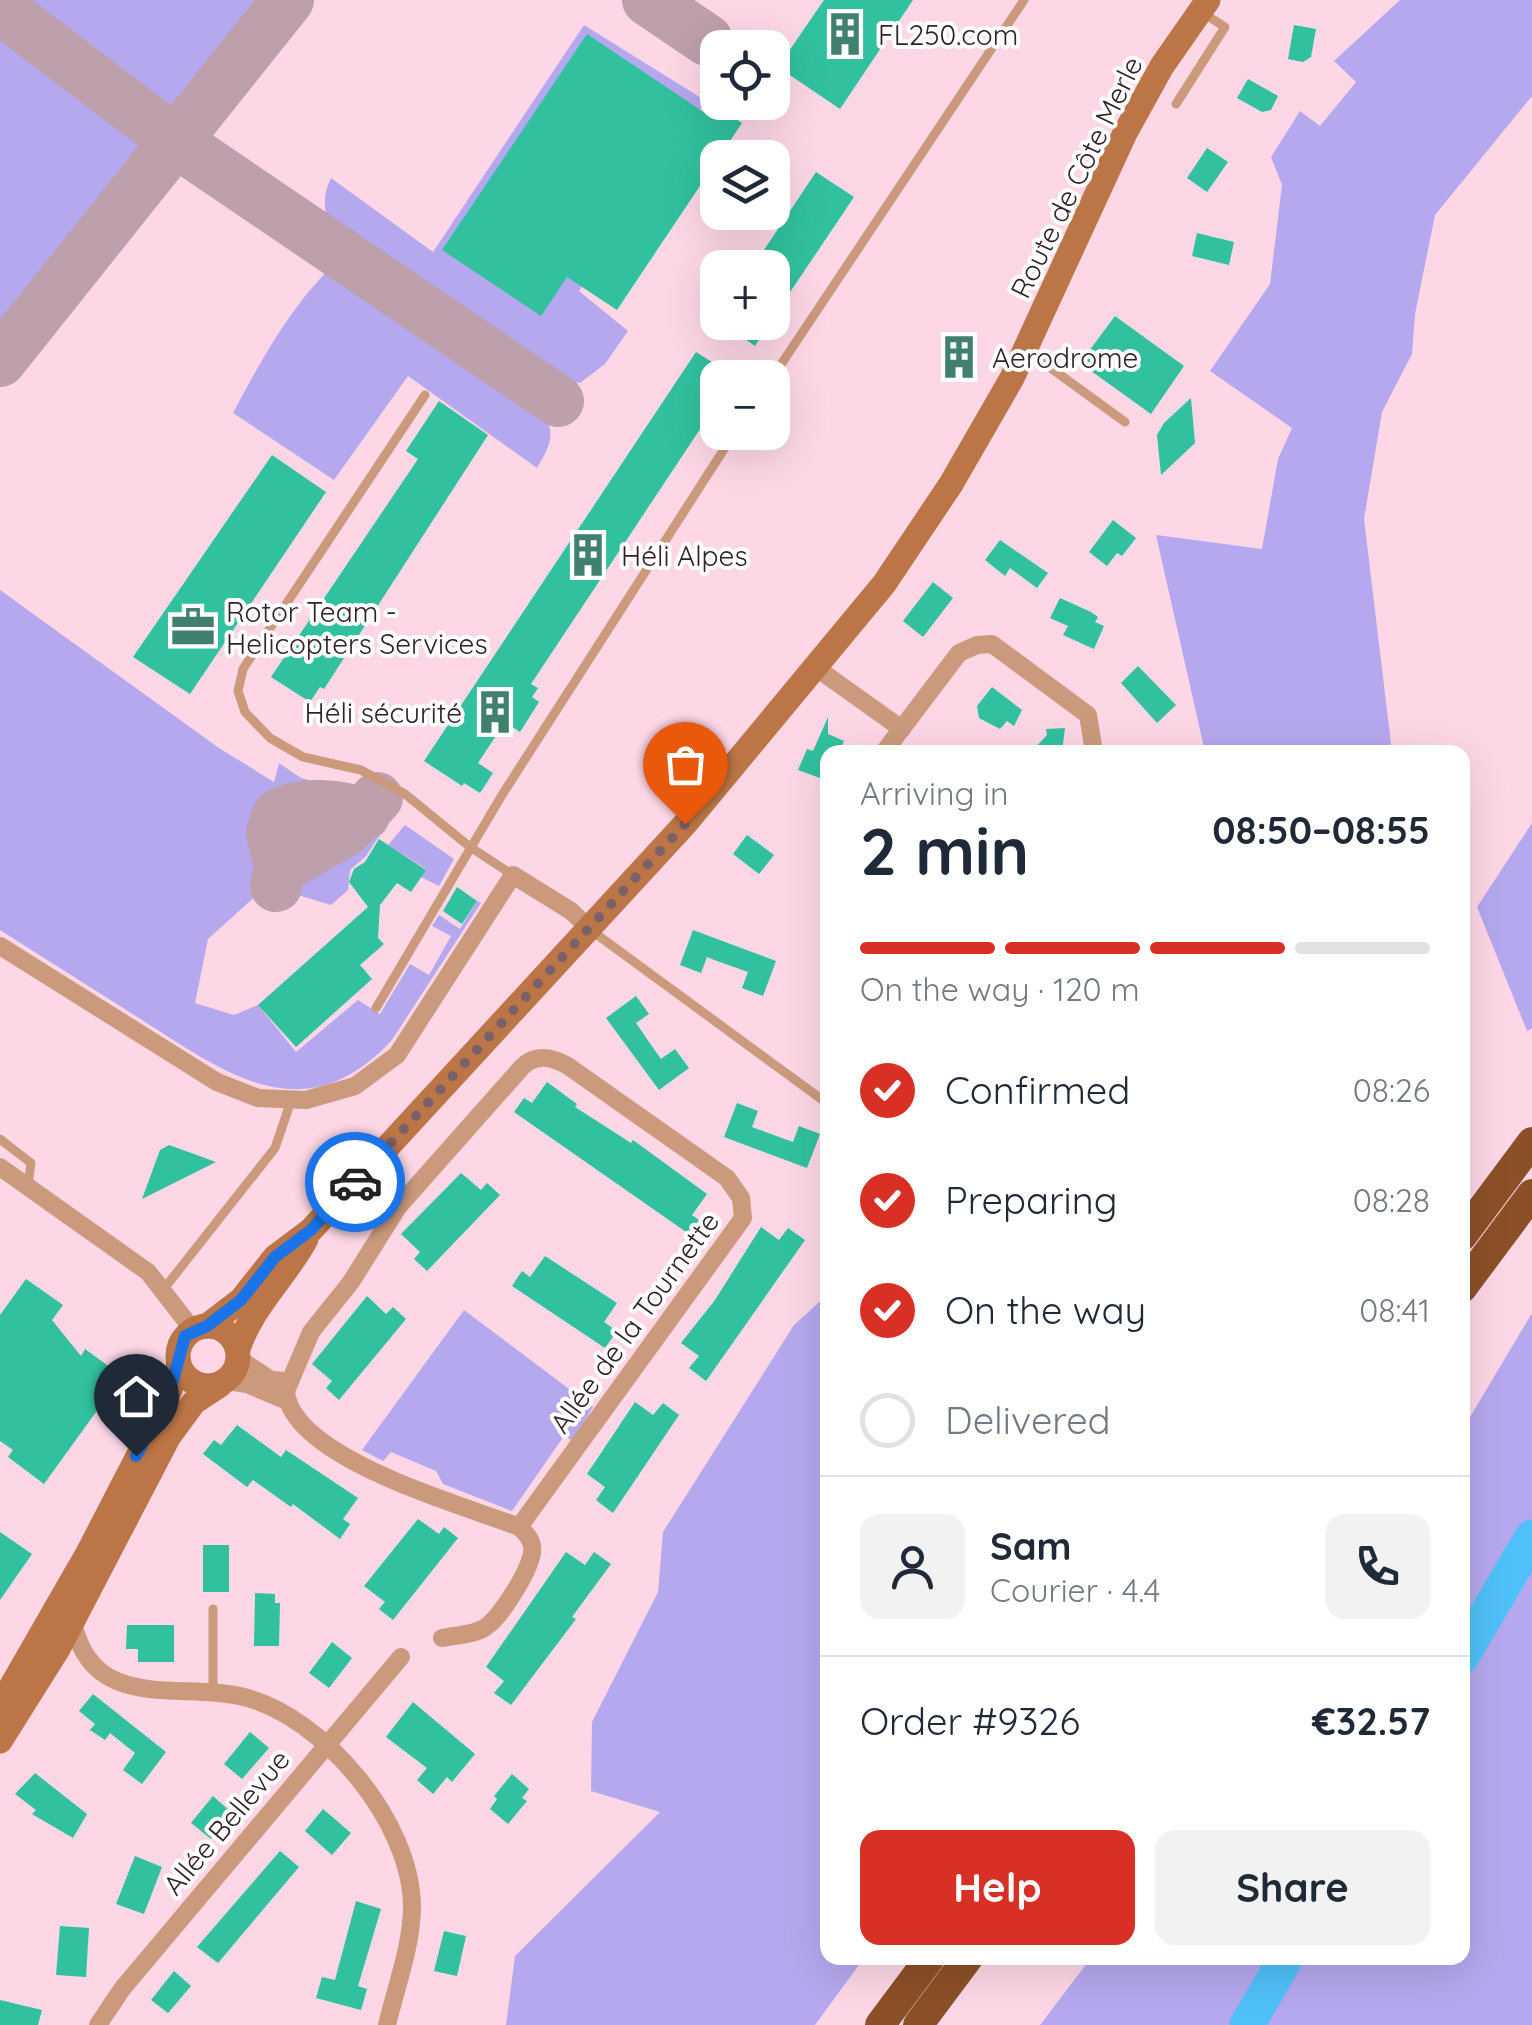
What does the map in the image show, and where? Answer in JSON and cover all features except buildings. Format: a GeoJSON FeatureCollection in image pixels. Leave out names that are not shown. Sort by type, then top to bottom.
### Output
{"type":"FeatureCollection","features":[{"type":"Feature","properties":{"kind":"highway"},"geometry":{"type":"LineString","coordinates":[[1470,1225],[1532,1142]]}},
{"type":"Feature","properties":{"kind":"highway"},"geometry":{"type":"LineString","coordinates":[[1470,1277],[1532,1194]]}},
{"type":"Feature","properties":{"kind":"highway"},"geometry":{"type":"LineString","coordinates":[[880,2025],[925,1965]]}},
{"type":"Feature","properties":{"kind":"highway"},"geometry":{"type":"LineString","coordinates":[[918,2025],[963,1965]]}},
{"type":"Feature","properties":{"kind":"main road","name":"Route de Côte Merle"},"geometry":{"type":"LineString","coordinates":[[311,1230],[697,810],[884,584],[952,484],[1026,350],[1126,134],[1162,66],[1204,6]]}},
{"type":"Feature","properties":{"kind":"main road"},"geometry":{"type":"LineString","coordinates":[[0,1706],[88,1553],[164,1406],[179,1365],[180,1345],[241,1300],[275,1257],[311,1230]]}},
{"type":"Feature","properties":{"kind":"main road"},"geometry":{"type":"LineString","coordinates":[[0,1742],[55,1653],[176,1426],[194,1402],[231,1369],[253,1311],[290,1268],[311,1230]]}},
{"type":"Feature","properties":{"kind":"main road"},"geometry":{"type":"LineString","coordinates":[[200,1328],[230,1334],[231,1369]]}},
{"type":"Feature","properties":{"kind":"main road"},"geometry":{"type":"LineString","coordinates":[[179,1365],[196,1384],[231,1369]]}},
{"type":"Feature","properties":{"kind":"street"},"geometry":{"type":"LineString","coordinates":[[890,745],[959,653],[976,645],[992,644],[1088,715],[1093,745]]}},
{"type":"Feature","properties":{"kind":"street"},"geometry":{"type":"LineString","coordinates":[[815,667],[902,730]]}},
{"type":"Feature","properties":{"kind":"street"},"geometry":{"type":"LineString","coordinates":[[0,946],[218,1082],[258,1098],[291,1101],[323,1097],[354,1086],[397,1055],[513,876],[572,911],[589,928]]}},
{"type":"Feature","properties":{"kind":"street","name":"Allée de la Tournette"},"geometry":{"type":"LineString","coordinates":[[287,1401],[288,1382],[311,1332],[355,1276],[398,1208],[522,1066],[537,1058],[568,1066],[728,1178],[741,1198],[743,1218],[520,1527]]}},
{"type":"Feature","properties":{"kind":"street"},"geometry":{"type":"LineString","coordinates":[[0,1167],[148,1272],[200,1328]]}},
{"type":"Feature","properties":{"kind":"street"},"geometry":{"type":"LineString","coordinates":[[231,1369],[288,1382]]}},
{"type":"Feature","properties":{"kind":"street"},"geometry":{"type":"LineString","coordinates":[[231,1369],[247,1384],[287,1401],[306,1431],[328,1449],[380,1474],[520,1527],[528,1535],[532,1556],[496,1618],[480,1631],[442,1638]]}},
{"type":"Feature","properties":{"kind":"street"},"geometry":{"type":"LineString","coordinates":[[72,1622],[78,1642],[92,1664]]}},
{"type":"Feature","properties":{"kind":"street"},"geometry":{"type":"LineString","coordinates":[[55,1653],[70,1662],[92,1664],[140,1690],[212,1694],[258,1702],[306,1728],[349,1767],[387,1823],[408,1866],[410,1926],[386,2025]]}},
{"type":"Feature","properties":{"kind":"street","name":"Allée Bellevue"},"geometry":{"type":"LineString","coordinates":[[98,2025],[122,1989],[400,1657]]}},
{"type":"Feature","properties":{"kind":"lane"},"geometry":{"type":"LineString","coordinates":[[784,360],[1024,0]]}},
{"type":"Feature","properties":{"kind":"lane"},"geometry":{"type":"LineString","coordinates":[[1176,104],[1225,27],[1204,6]]}},
{"type":"Feature","properties":{"kind":"lane"},"geometry":{"type":"LineString","coordinates":[[1026,350],[1125,422]]}},
{"type":"Feature","properties":{"kind":"lane"},"geometry":{"type":"LineString","coordinates":[[425,395],[243,670],[238,692],[244,712],[270,738],[303,757],[362,770],[405,794],[513,876]]}},
{"type":"Feature","properties":{"kind":"lane"},"geometry":{"type":"LineString","coordinates":[[376,1008],[470,847],[724,450]]}},
{"type":"Feature","properties":{"kind":"lane"},"geometry":{"type":"LineString","coordinates":[[589,928],[820,1098]]}},
{"type":"Feature","properties":{"kind":"lane"},"geometry":{"type":"LineString","coordinates":[[163,1290],[275,1148],[291,1101]]}},
{"type":"Feature","properties":{"kind":"lane"},"geometry":{"type":"LineString","coordinates":[[0,1140],[31,1162],[28,1186]]}},
{"type":"Feature","properties":{"kind":"lane"},"geometry":{"type":"LineString","coordinates":[[212,1694],[213,1608]]}},
{"type":"Feature","properties":{"kind":"shaded area"},"geometry":{"type":"Polygon","coordinates":[[[0,0],[258,0],[0,332],[0,0]]]}},
{"type":"Feature","properties":{"kind":"shaded area"},"geometry":{"type":"Polygon","coordinates":[[[1400,0],[1532,0],[1532,96],[1435,215],[1415,314],[1412,354],[1382,412],[1364,519],[1391,745],[1203,745],[1156,535],[1262,549],[1278,459],[1292,428],[1210,371],[1270,284],[1282,185],[1271,157],[1300,111],[1320,126],[1356,82],[1334,61],[1400,0]]]}},
{"type":"Feature","properties":{"kind":"shaded area"},"geometry":{"type":"Polygon","coordinates":[[[584,25],[700,97],[700,110],[579,291],[628,331],[605,364],[580,383],[550,379],[333,234],[325,199],[331,178],[433,252],[584,25]]]}},
{"type":"Feature","properties":{"kind":"shaded area"},"geometry":{"type":"Polygon","coordinates":[[[327,271],[543,413],[550,428],[550,441],[537,468],[408,376],[334,480],[233,413],[287,321],[327,271]]]}},
{"type":"Feature","properties":{"kind":"shaded area"},"geometry":{"type":"Polygon","coordinates":[[[0,590],[219,748],[274,782],[279,763],[301,778],[361,794],[334,800],[288,800],[275,804],[266,814],[261,836],[269,884],[208,939],[195,1003],[234,1015],[258,1005],[296,1052],[358,1000],[380,1014],[410,964],[429,975],[451,936],[432,926],[439,915],[460,929],[477,901],[481,903],[392,1040],[360,1068],[328,1084],[297,1089],[266,1086],[236,1075],[0,930],[0,590]]]}},
{"type":"Feature","properties":{"kind":"shaded area"},"geometry":{"type":"Polygon","coordinates":[[[382,815],[393,815],[366,856],[350,870],[348,890],[331,905],[285,891],[284,881],[382,815]]]}},
{"type":"Feature","properties":{"kind":"shaded area"},"geometry":{"type":"Polygon","coordinates":[[[1532,823],[1532,1028],[1527,1031],[1477,907],[1532,823]]]}},
{"type":"Feature","properties":{"kind":"shaded area"},"geometry":{"type":"Polygon","coordinates":[[[405,825],[454,859],[439,886],[421,877],[426,869],[388,845],[405,825]]]}},
{"type":"Feature","properties":{"kind":"shaded area"},"geometry":{"type":"Polygon","coordinates":[[[820,1301],[820,1965],[859,1965],[815,2025],[506,2025],[515,1956],[660,1812],[591,1791],[592,1722],[658,1592],[663,1532],[794,1325],[820,1301]]]}},
{"type":"Feature","properties":{"kind":"shaded area"},"geometry":{"type":"Polygon","coordinates":[[[464,1310],[593,1407],[573,1441],[564,1436],[512,1511],[443,1484],[436,1471],[391,1452],[383,1461],[362,1450],[464,1310]]]}},
{"type":"Feature","properties":{"kind":"shaded area"},"geometry":{"type":"Polygon","coordinates":[[[1532,1313],[1532,2025],[1040,2025],[1086,1965],[1470,1965],[1470,1417],[1532,1313]]]}},
{"type":"Feature","properties":{"kind":"waterway"},"geometry":{"type":"LineString","coordinates":[[1470,1642],[1532,1537]]}},
{"type":"Feature","properties":{"kind":"waterway"},"geometry":{"type":"LineString","coordinates":[[1247,2025],[1282,1965]]}},
{"type":"Feature","properties":{"kind":"taxiway"},"geometry":{"type":"LineString","coordinates":[[0,361],[288,0]]}},
{"type":"Feature","properties":{"kind":"taxiway"},"geometry":{"type":"LineString","coordinates":[[648,0],[700,35]]}},
{"type":"Feature","properties":{"kind":"taxiway"},"geometry":{"type":"LineString","coordinates":[[0,8],[175,141],[558,401]]}},
{"type":"Feature","properties":{"kind":"taxiway"},"geometry":{"type":"LineString","coordinates":[[280,868],[345,831],[377,798]]}},
{"type":"Feature","properties":{"kind":"taxiway"},"geometry":{"type":"LineString","coordinates":[[276,886],[280,868],[272,833],[278,815],[321,806],[364,815]]}},
{"type":"Feature","properties":{"kind":"way so far"},"geometry":{"type":"LineString","coordinates":[[355,1182],[685,824]]}},
{"type":"Feature","properties":{"kind":"place","name":"FL250.com"},"geometry":{"type":"Point","coordinates":[845,34]}},
{"type":"Feature","properties":{"kind":"place","name":"Aerodrome"},"geometry":{"type":"Point","coordinates":[959,357]}},
{"type":"Feature","properties":{"kind":"place","name":"Héli Alpes"},"geometry":{"type":"Point","coordinates":[588,555]}},
{"type":"Feature","properties":{"kind":"place","name":"Rotor Team - Helicopters Services"},"geometry":{"type":"Point","coordinates":[193,627]}},
{"type":"Feature","properties":{"kind":"place","name":"Héli sécurité"},"geometry":{"type":"Point","coordinates":[495,712]}},
{"type":"Feature","properties":{"kind":"route"},"geometry":{"type":"LineString","coordinates":[[136,1456],[164,1406],[185,1336],[207,1326],[241,1300],[275,1257],[311,1230],[355,1182]]}}]}
